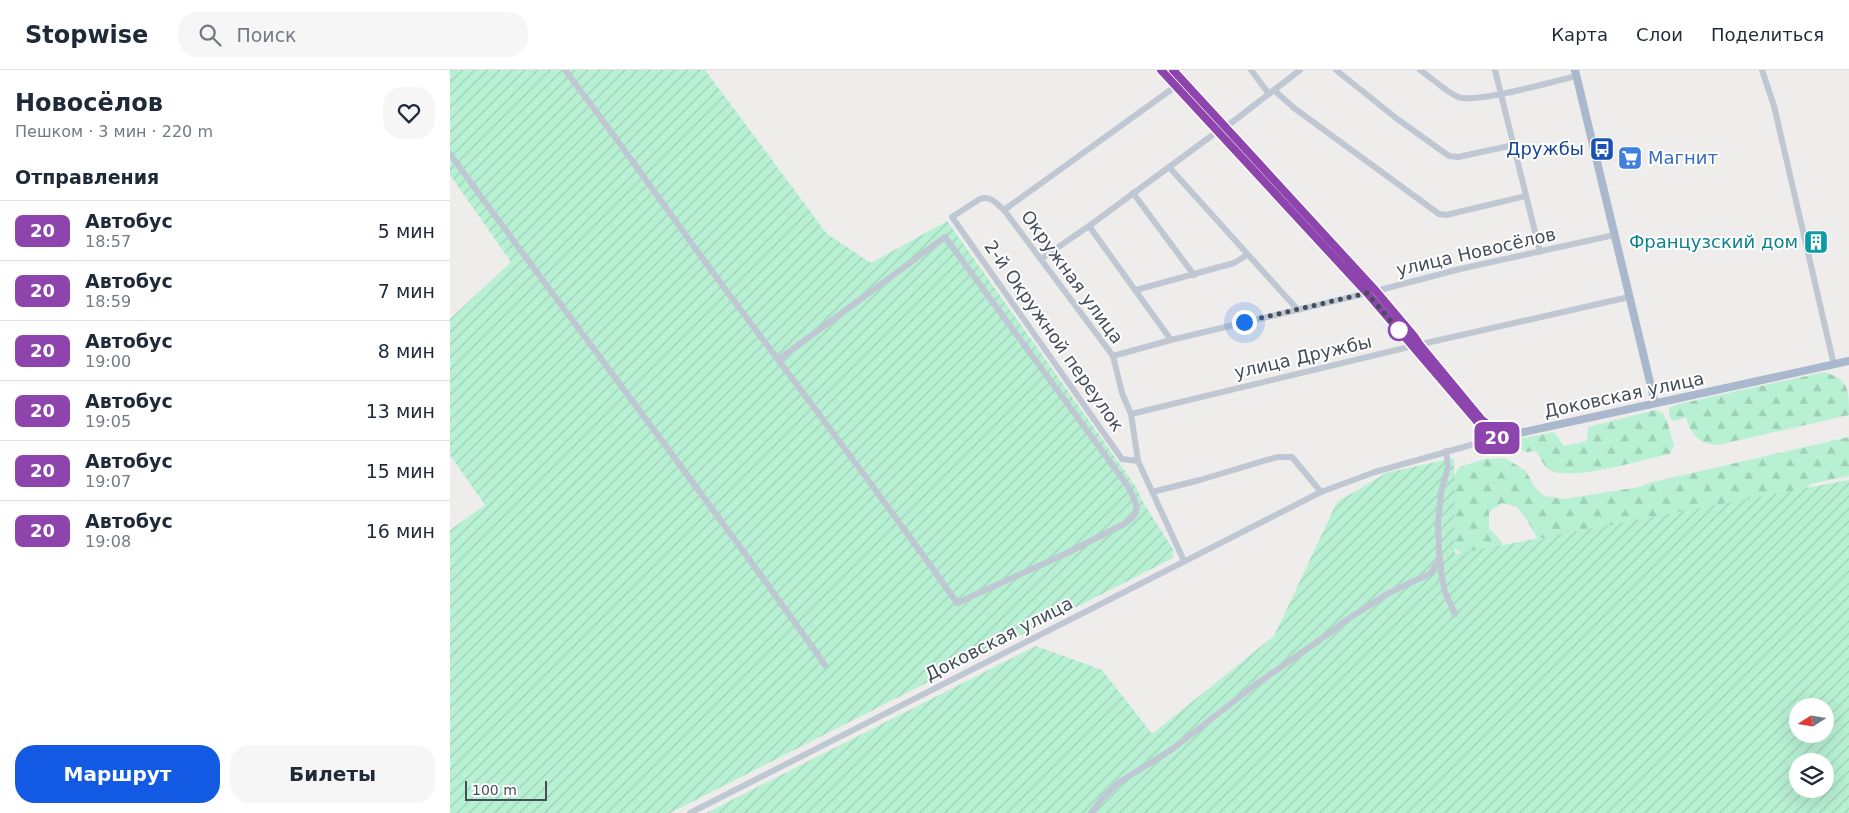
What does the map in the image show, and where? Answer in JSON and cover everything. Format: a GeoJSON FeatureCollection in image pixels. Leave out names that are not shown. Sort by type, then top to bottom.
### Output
{"type":"FeatureCollection","features":[{"type":"Feature","properties":{"kind":"main road"},"geometry":{"type":"LineString","coordinates":[[1161,70],[1222,129],[1376,291],[1414,336],[1416,346],[1492,439]]}},
{"type":"Feature","properties":{"kind":"main road"},"geometry":{"type":"LineString","coordinates":[[1173,70],[1222,129],[1367,293],[1482,420],[1504,436]]}},
{"type":"Feature","properties":{"kind":"main road"},"geometry":{"type":"LineString","coordinates":[[1575,73],[1655,403]]}},
{"type":"Feature","properties":{"kind":"main road","name":"Доковская улица"},"geometry":{"type":"LineString","coordinates":[[1492,439],[1849,361]]}},
{"type":"Feature","properties":{"kind":"street"},"geometry":{"type":"LineString","coordinates":[[565,70],[778,360],[849,453],[957,603],[1065,554],[1124,524],[1132,519],[1136,513],[1137,507],[1127,485],[945,237],[778,360]]}},
{"type":"Feature","properties":{"kind":"street"},"geometry":{"type":"LineString","coordinates":[[1251,70],[1271,92],[1438,214],[1446,215],[1526,196]]}},
{"type":"Feature","properties":{"kind":"street"},"geometry":{"type":"LineString","coordinates":[[1041,259],[1133,194],[1300,70]]}},
{"type":"Feature","properties":{"kind":"street"},"geometry":{"type":"LineString","coordinates":[[1336,70],[1396,118],[1449,156],[1458,157],[1514,145]]}},
{"type":"Feature","properties":{"kind":"street"},"geometry":{"type":"LineString","coordinates":[[1420,70],[1458,96],[1467,99],[1501,94],[1575,73]]}},
{"type":"Feature","properties":{"kind":"street"},"geometry":{"type":"LineString","coordinates":[[1495,70],[1540,252]]}},
{"type":"Feature","properties":{"kind":"street"},"geometry":{"type":"LineString","coordinates":[[1762,70],[1774,106],[1834,364]]}},
{"type":"Feature","properties":{"kind":"street"},"geometry":{"type":"LineString","coordinates":[[1004,210],[1183,81]]}},
{"type":"Feature","properties":{"kind":"street"},"geometry":{"type":"LineString","coordinates":[[450,154],[734,537],[825,664]]}},
{"type":"Feature","properties":{"kind":"street"},"geometry":{"type":"LineString","coordinates":[[1169,167],[1298,310]]}},
{"type":"Feature","properties":{"kind":"street"},"geometry":{"type":"LineString","coordinates":[[1133,194],[1194,275]]}},
{"type":"Feature","properties":{"kind":"street","name":"Окружная улица"},"geometry":{"type":"LineString","coordinates":[[952,217],[980,198],[985,197],[990,198],[1004,210],[1113,356],[1122,393],[1131,414],[1138,460],[1184,561]]}},
{"type":"Feature","properties":{"kind":"street","name":"2-й Окружной переулок"},"geometry":{"type":"LineString","coordinates":[[952,217],[1122,459],[1138,460]]}},
{"type":"Feature","properties":{"kind":"street"},"geometry":{"type":"LineString","coordinates":[[1089,226],[1171,340]]}},
{"type":"Feature","properties":{"kind":"street","name":"улица Новосёлов"},"geometry":{"type":"LineString","coordinates":[[1113,356],[1460,269],[1614,235]]}},
{"type":"Feature","properties":{"kind":"street"},"geometry":{"type":"LineString","coordinates":[[1136,290],[1234,263],[1247,255]]}},
{"type":"Feature","properties":{"kind":"street","name":"улица Дружбы"},"geometry":{"type":"LineString","coordinates":[[1131,414],[1629,297]]}},
{"type":"Feature","properties":{"kind":"street","name":"Доковская улица"},"geometry":{"type":"LineString","coordinates":[[690,813],[1321,492],[1375,472],[1492,439]]}},
{"type":"Feature","properties":{"kind":"street"},"geometry":{"type":"LineString","coordinates":[[1446,451],[1448,467],[1441,492],[1438,524],[1439,558],[1445,592],[1455,614]]}},
{"type":"Feature","properties":{"kind":"street"},"geometry":{"type":"LineString","coordinates":[[1152,492],[1277,457],[1292,457],[1321,492]]}},
{"type":"Feature","properties":{"kind":"street"},"geometry":{"type":"LineString","coordinates":[[1091,813],[1118,784],[1171,750],[1255,685],[1324,638],[1351,616],[1387,594],[1431,573],[1439,558]]}},
{"type":"Feature","properties":{"kind":"green space"},"geometry":{"type":"Polygon","coordinates":[[[450,70],[705,70],[827,234],[871,263],[947,221],[1136,487],[1144,504],[1173,549],[1173,558],[670,813],[450,813],[450,530],[485,505],[450,455],[450,319],[511,262],[450,175],[450,70]]]}},
{"type":"Feature","properties":{"kind":"green space"},"geometry":{"type":"Polygon","coordinates":[[[1825,372],[1839,379],[1846,387],[1849,398],[1849,415],[1718,445],[1706,443],[1693,434],[1686,417],[1673,421],[1669,416],[1669,408],[1679,404],[1825,372]]]}},
{"type":"Feature","properties":{"kind":"green space"},"geometry":{"type":"Polygon","coordinates":[[[1655,410],[1663,413],[1667,421],[1674,446],[1670,454],[1590,472],[1560,473],[1550,470],[1536,451],[1527,452],[1519,449],[1514,440],[1554,432],[1564,446],[1587,441],[1588,427],[1655,410]]]}},
{"type":"Feature","properties":{"kind":"green space"},"geometry":{"type":"Polygon","coordinates":[[[1849,437],[1849,476],[1810,484],[1802,493],[1543,549],[1530,525],[1517,507],[1502,503],[1489,512],[1489,528],[1500,540],[1508,555],[1473,561],[1457,550],[1449,540],[1450,484],[1459,467],[1485,459],[1505,458],[1526,471],[1534,486],[1544,496],[1564,499],[1639,487],[1649,483],[1849,437]]]}},
{"type":"Feature","properties":{"kind":"green space"},"geometry":{"type":"Polygon","coordinates":[[[1454,458],[1455,554],[1849,480],[1849,813],[706,813],[1036,646],[1102,670],[1152,734],[1274,636],[1337,502],[1386,473],[1454,458]]]}},
{"type":"Feature","properties":{"kind":"bus line","name":"20"},"geometry":{"type":"LineString","coordinates":[[1161,70],[1367,293],[1492,439],[1504,436],[1482,420],[1376,291],[1173,70]]}},
{"type":"Feature","properties":{"kind":"place","name":"Дружбы"},"geometry":{"type":"Point","coordinates":[1602,149]}},
{"type":"Feature","properties":{"kind":"place","name":"Магнит"},"geometry":{"type":"Point","coordinates":[1630,158]}},
{"type":"Feature","properties":{"kind":"place","name":"Французский дом"},"geometry":{"type":"Point","coordinates":[1816,242]}},
{"type":"Feature","properties":{"kind":"route"},"geometry":{"type":"LineString","coordinates":[[1244,322],[1367,293],[1401,333],[1399,330]]}}]}
